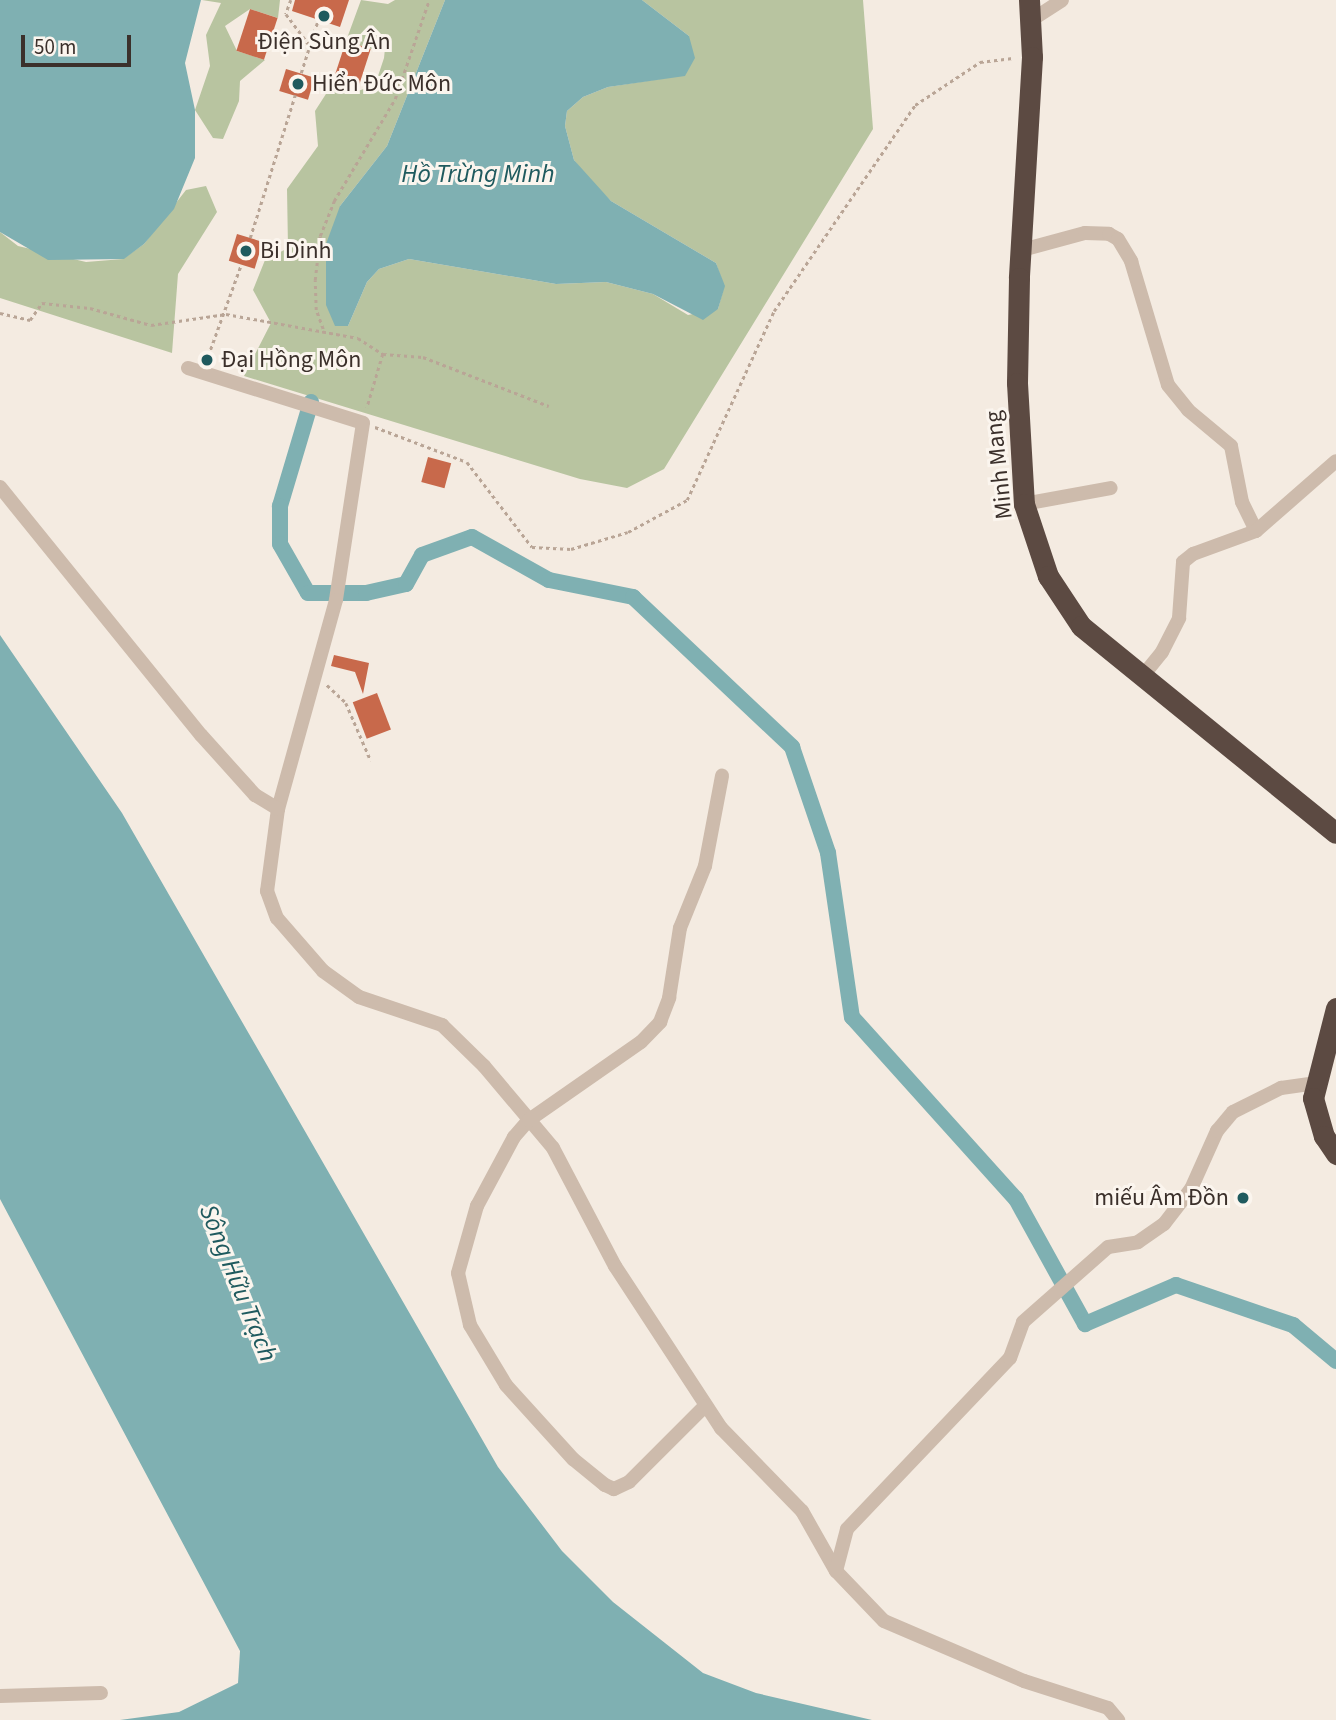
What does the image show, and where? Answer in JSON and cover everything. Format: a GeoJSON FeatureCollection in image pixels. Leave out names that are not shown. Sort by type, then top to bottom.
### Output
{"type":"FeatureCollection","features":[{"type":"Feature","properties":{"kind":"highway","name":"Minh Mang"},"geometry":{"type":"LineString","coordinates":[[1030,10],[1032,57],[1017,383],[1024,504],[1048,576],[1081,626],[1141,678],[1336,833]]}},
{"type":"Feature","properties":{"kind":"highway"},"geometry":{"type":"LineString","coordinates":[[1336,1008],[1330,1041],[1315,1083],[1313,1098],[1324,1136],[1336,1154]]}},
{"type":"Feature","properties":{"kind":"street"},"geometry":{"type":"LineString","coordinates":[[1030,10],[1062,0]]}},
{"type":"Feature","properties":{"kind":"street"},"geometry":{"type":"LineString","coordinates":[[1022,250],[1085,233],[1109,234],[1118,239],[1131,261],[1168,385],[1177,399],[1231,446],[1242,502],[1256,531]]}},
{"type":"Feature","properties":{"kind":"street"},"geometry":{"type":"LineString","coordinates":[[188,368],[363,422],[336,600],[278,810],[267,891],[277,918],[323,971],[359,997],[442,1024],[529,1120],[553,1148],[615,1266],[705,1406],[738,1450],[802,1511],[836,1571],[884,1621],[1024,1681],[1108,1708],[1118,1720]]}},
{"type":"Feature","properties":{"kind":"street"},"geometry":{"type":"LineString","coordinates":[[1141,678],[1162,652],[1179,618],[1184,562],[1193,554],[1256,531],[1336,461]]}},
{"type":"Feature","properties":{"kind":"street"},"geometry":{"type":"LineString","coordinates":[[0,487],[201,735],[256,794],[278,810]]}},
{"type":"Feature","properties":{"kind":"street"},"geometry":{"type":"LineString","coordinates":[[1024,504],[1111,488]]}},
{"type":"Feature","properties":{"kind":"street"},"geometry":{"type":"LineString","coordinates":[[705,1406],[629,1482],[614,1489],[573,1459],[523,1408],[485,1352],[461,1299],[459,1266],[488,1182],[505,1149],[529,1120],[641,1042],[660,1022],[669,998],[680,928],[705,866],[722,776]]}},
{"type":"Feature","properties":{"kind":"street"},"geometry":{"type":"LineString","coordinates":[[836,1571],[847,1529],[1010,1358],[1023,1322],[1108,1247],[1150,1237],[1164,1224],[1191,1189],[1222,1122],[1233,1112],[1281,1088],[1315,1083]]}},
{"type":"Feature","properties":{"kind":"street"},"geometry":{"type":"LineString","coordinates":[[0,1696],[101,1693]]}},
{"type":"Feature","properties":{"kind":"path"},"geometry":{"type":"LineString","coordinates":[[291,0],[286,15],[310,46]]}},
{"type":"Feature","properties":{"kind":"path"},"geometry":{"type":"LineString","coordinates":[[323,330],[316,310],[315,280],[320,236],[334,201],[395,99],[429,0]]}},
{"type":"Feature","properties":{"kind":"path"},"geometry":{"type":"LineString","coordinates":[[301,74],[318,20]]}},
{"type":"Feature","properties":{"kind":"path"},"geometry":{"type":"LineString","coordinates":[[383,354],[363,422],[467,461],[532,547],[571,549],[628,532],[687,500],[774,311],[915,105],[979,62],[1032,57]]}},
{"type":"Feature","properties":{"kind":"path"},"geometry":{"type":"LineString","coordinates":[[250,238],[295,94]]}},
{"type":"Feature","properties":{"kind":"path"},"geometry":{"type":"LineString","coordinates":[[208,356],[226,314],[241,265]]}},
{"type":"Feature","properties":{"kind":"path"},"geometry":{"type":"LineString","coordinates":[[0,313],[30,320],[42,303],[90,308],[151,325],[226,314],[314,327],[358,338],[383,354],[423,357],[549,405]]}},
{"type":"Feature","properties":{"kind":"path"},"geometry":{"type":"LineString","coordinates":[[317,676],[346,703],[370,761]]}},
{"type":"Feature","properties":{"kind":"green space"},"geometry":{"type":"Polygon","coordinates":[[[202,0],[280,0],[278,18],[250,9],[225,26],[237,51],[265,60],[240,81],[239,101],[223,139],[213,138],[195,110],[210,66],[206,35],[221,3],[202,0]]]}},
{"type":"Feature","properties":{"kind":"green space"},"geometry":{"type":"Polygon","coordinates":[[[361,0],[388,4],[395,0],[445,0],[387,146],[340,206],[348,326],[367,282],[379,269],[409,259],[556,284],[606,282],[653,294],[688,315],[718,309],[724,287],[716,263],[611,201],[589,180],[574,160],[565,126],[567,111],[583,97],[608,87],[685,75],[689,36],[642,0],[863,0],[873,129],[664,469],[627,488],[580,479],[244,376],[271,323],[253,290],[265,260],[288,248],[287,189],[318,146],[315,111],[333,83],[358,91],[375,85],[384,58],[386,39],[371,49],[346,41],[361,0]]]}},
{"type":"Feature","properties":{"kind":"green space"},"geometry":{"type":"Polygon","coordinates":[[[206,186],[217,212],[178,274],[172,353],[0,298],[0,232],[18,246],[86,262],[123,259],[144,244],[186,190],[206,186]]]}},
{"type":"Feature","properties":{"kind":"water"},"geometry":{"type":"Polygon","coordinates":[[[0,0],[201,0],[185,63],[195,110],[195,158],[174,209],[144,244],[124,259],[48,260],[0,232],[0,0]]]}},
{"type":"Feature","properties":{"kind":"water","name":"Hồ Trừng Minh"},"geometry":{"type":"Polygon","coordinates":[[[445,0],[642,0],[689,36],[695,58],[685,76],[608,87],[583,97],[567,111],[565,126],[574,160],[611,201],[716,263],[725,286],[718,309],[703,320],[653,294],[606,282],[556,284],[409,259],[379,269],[367,282],[348,326],[335,326],[326,305],[326,244],[340,206],[387,146],[445,0]]]}},
{"type":"Feature","properties":{"kind":"water","name":"Sông Hữu Trạch"},"geometry":{"type":"Polygon","coordinates":[[[0,635],[122,813],[498,1467],[562,1551],[613,1602],[703,1673],[756,1693],[872,1720],[120,1720],[179,1712],[238,1683],[240,1651],[0,1199],[0,635]]]}},
{"type":"Feature","properties":{"kind":"building","name":"Điện Sùng Ân"},"geometry":{"type":"Polygon","coordinates":[[[295,0],[349,0],[340,27],[292,11],[295,0]]]}},
{"type":"Feature","properties":{"kind":"building"},"geometry":{"type":"Polygon","coordinates":[[[250,9],[278,18],[264,60],[236,51],[250,9]]]}},
{"type":"Feature","properties":{"kind":"building"},"geometry":{"type":"Polygon","coordinates":[[[346,41],[371,49],[357,91],[332,83],[346,41]]]}},
{"type":"Feature","properties":{"kind":"building","name":"Hiển Đức Môn"},"geometry":{"type":"Polygon","coordinates":[[[286,69],[315,78],[308,100],[279,91],[286,69]]]}},
{"type":"Feature","properties":{"kind":"building","name":"Bi Dinh"},"geometry":{"type":"Polygon","coordinates":[[[237,234],[263,242],[255,269],[229,261],[237,234]]]}},
{"type":"Feature","properties":{"kind":"building"},"geometry":{"type":"Polygon","coordinates":[[[428,457],[451,463],[444,488],[421,482],[428,457]]]}},
{"type":"Feature","properties":{"kind":"building"},"geometry":{"type":"Polygon","coordinates":[[[334,655],[369,663],[363,694],[355,672],[331,666],[334,655]]]}},
{"type":"Feature","properties":{"kind":"building"},"geometry":{"type":"Polygon","coordinates":[[[377,693],[391,729],[367,739],[353,702],[377,693]]]}},
{"type":"Feature","properties":{"kind":"waterway"},"geometry":{"type":"LineString","coordinates":[[311,402],[280,506],[280,544],[308,593],[366,593],[406,584],[422,555],[472,537],[549,580],[633,597],[792,747],[828,853],[852,1017],[1016,1199],[1085,1324],[1176,1285],[1293,1325],[1336,1361]]}},
{"type":"Feature","properties":{"kind":"place","name":"Điện Sùng Ân"},"geometry":{"type":"Point","coordinates":[324,16]}},
{"type":"Feature","properties":{"kind":"place","name":"Hiển Đức Môn"},"geometry":{"type":"Point","coordinates":[298,84]}},
{"type":"Feature","properties":{"kind":"place","name":"Bi Dinh"},"geometry":{"type":"Point","coordinates":[246,251]}},
{"type":"Feature","properties":{"kind":"place","name":"Đại Hồng Môn"},"geometry":{"type":"Point","coordinates":[207,360]}},
{"type":"Feature","properties":{"kind":"place","name":"miếu Âm Đồn"},"geometry":{"type":"Point","coordinates":[1243,1198]}}]}
